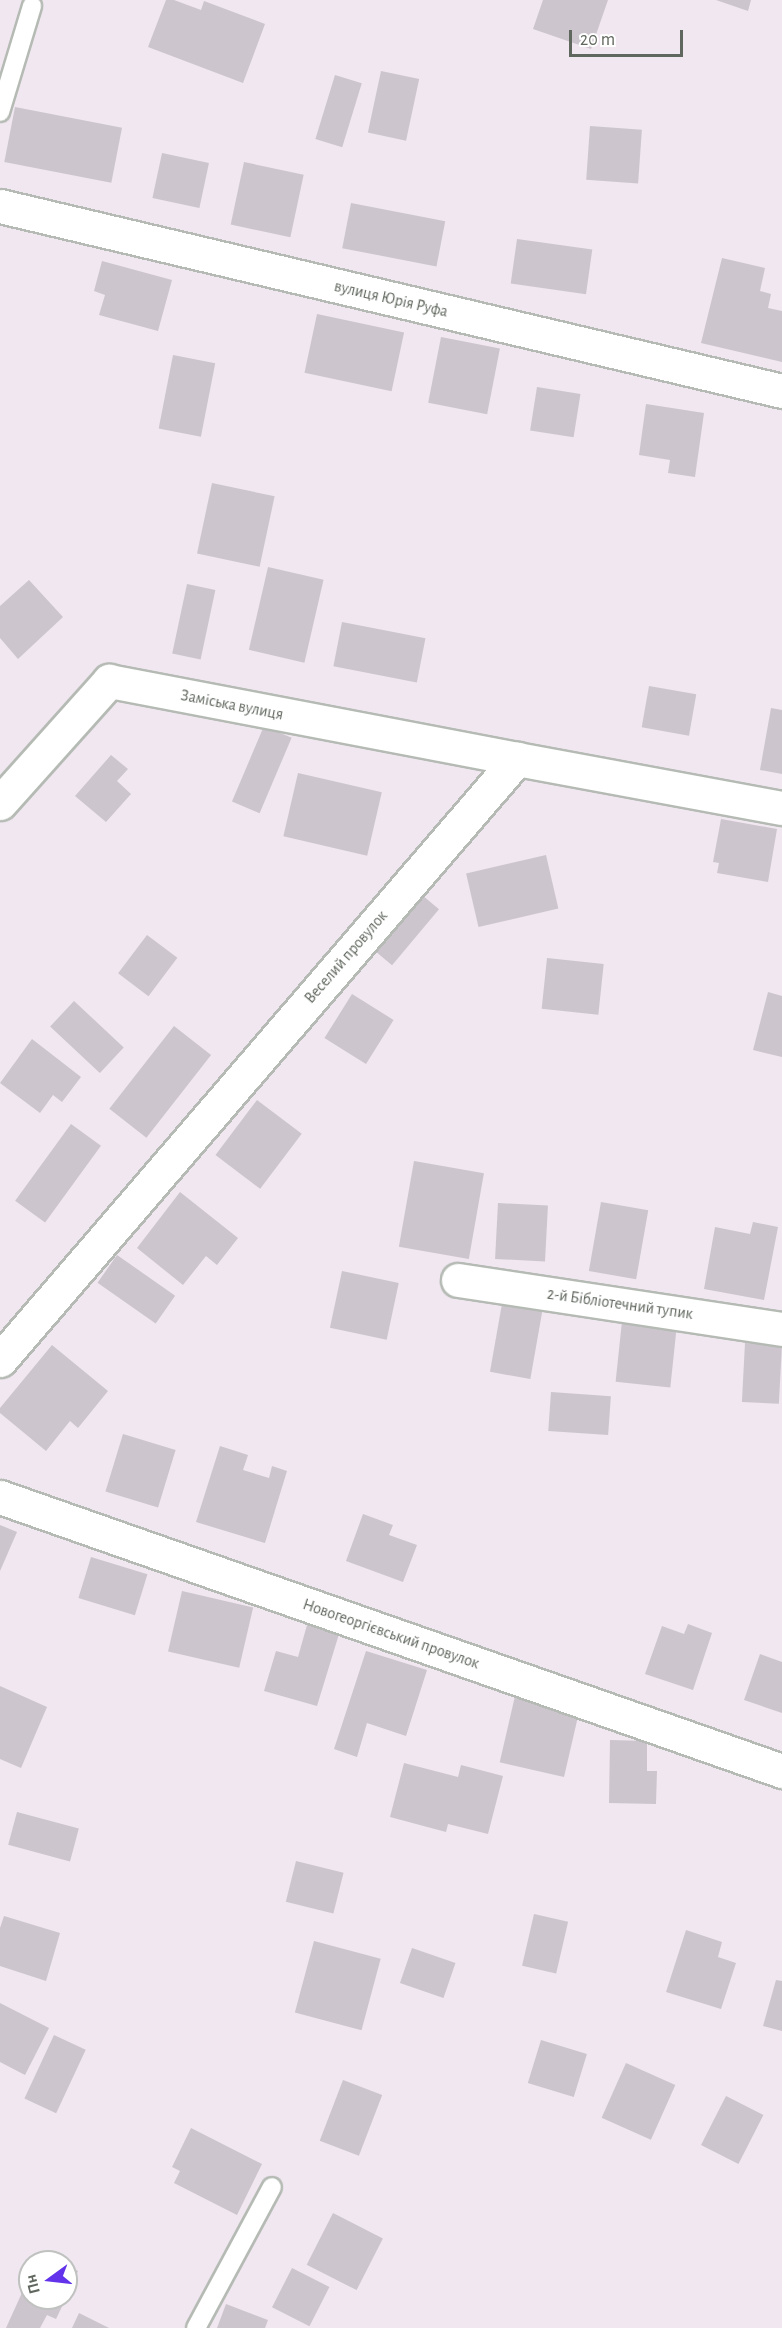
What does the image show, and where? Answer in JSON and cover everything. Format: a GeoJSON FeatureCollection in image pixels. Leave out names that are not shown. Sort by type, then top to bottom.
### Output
{"type":"FeatureCollection","features":[{"type":"Feature","properties":{"kind":"street","name":"вулиця Юрія Руфа"},"geometry":{"type":"LineString","coordinates":[[0,206],[782,391]]}},
{"type":"Feature","properties":{"kind":"street","name":"Заміська вулиця"},"geometry":{"type":"LineString","coordinates":[[0,803],[109,681],[517,759]]}},
{"type":"Feature","properties":{"kind":"street"},"geometry":{"type":"LineString","coordinates":[[517,759],[782,808]]}},
{"type":"Feature","properties":{"kind":"street","name":"Веселий провулок"},"geometry":{"type":"LineString","coordinates":[[0,1360],[517,759]]}},
{"type":"Feature","properties":{"kind":"street","name":"2-й Бібліотечний тупик"},"geometry":{"type":"LineString","coordinates":[[458,1280],[782,1329]]}},
{"type":"Feature","properties":{"kind":"street","name":"Новогеоргієвський провулок"},"geometry":{"type":"LineString","coordinates":[[0,1497],[782,1771]]}},
{"type":"Feature","properties":{"kind":"lane"},"geometry":{"type":"LineString","coordinates":[[0,112],[32,6]]}},
{"type":"Feature","properties":{"kind":"lane"},"geometry":{"type":"LineString","coordinates":[[196,2328],[272,2187]]}},
{"type":"Feature","properties":{"kind":"building"},"geometry":{"type":"Polygon","coordinates":[[[166,0],[174,0],[201,10],[204,1],[265,24],[243,83],[148,47],[166,0]]]}},
{"type":"Feature","properties":{"kind":"building"},"geometry":{"type":"Polygon","coordinates":[[[543,0],[608,0],[591,49],[533,29],[543,0]]]}},
{"type":"Feature","properties":{"kind":"building"},"geometry":{"type":"Polygon","coordinates":[[[716,0],[751,0],[748,11],[716,0]]]}},
{"type":"Feature","properties":{"kind":"building"},"geometry":{"type":"Polygon","coordinates":[[[381,71],[419,79],[406,141],[368,133],[381,71]]]}},
{"type":"Feature","properties":{"kind":"building"},"geometry":{"type":"Polygon","coordinates":[[[335,75],[362,83],[342,147],[315,139],[335,75]]]}},
{"type":"Feature","properties":{"kind":"building"},"geometry":{"type":"Polygon","coordinates":[[[15,107],[122,128],[111,183],[4,162],[15,107]]]}},
{"type":"Feature","properties":{"kind":"building"},"geometry":{"type":"Polygon","coordinates":[[[590,126],[642,130],[638,183],[586,180],[590,126]]]}},
{"type":"Feature","properties":{"kind":"building"},"geometry":{"type":"Polygon","coordinates":[[[162,153],[209,163],[199,208],[152,198],[162,153]]]}},
{"type":"Feature","properties":{"kind":"building"},"geometry":{"type":"Polygon","coordinates":[[[244,162],[304,175],[290,237],[231,225],[244,162]]]}},
{"type":"Feature","properties":{"kind":"building"},"geometry":{"type":"Polygon","coordinates":[[[351,203],[445,221],[436,266],[342,248],[351,203]]]}},
{"type":"Feature","properties":{"kind":"building"},"geometry":{"type":"Polygon","coordinates":[[[517,239],[592,250],[586,294],[511,284],[517,239]]]}},
{"type":"Feature","properties":{"kind":"building"},"geometry":{"type":"Polygon","coordinates":[[[722,258],[765,268],[760,291],[771,294],[768,308],[782,311],[782,362],[701,343],[722,258]]]}},
{"type":"Feature","properties":{"kind":"building"},"geometry":{"type":"Polygon","coordinates":[[[102,261],[172,280],[158,331],[99,315],[105,295],[94,291],[102,261]]]}},
{"type":"Feature","properties":{"kind":"building"},"geometry":{"type":"Polygon","coordinates":[[[317,314],[404,333],[392,391],[305,373],[317,314]]]}},
{"type":"Feature","properties":{"kind":"building"},"geometry":{"type":"Polygon","coordinates":[[[441,337],[500,348],[487,414],[428,403],[441,337]]]}},
{"type":"Feature","properties":{"kind":"building"},"geometry":{"type":"Polygon","coordinates":[[[173,355],[215,363],[201,437],[159,429],[173,355]]]}},
{"type":"Feature","properties":{"kind":"building"},"geometry":{"type":"Polygon","coordinates":[[[537,387],[580,394],[574,437],[530,430],[537,387]]]}},
{"type":"Feature","properties":{"kind":"building"},"geometry":{"type":"Polygon","coordinates":[[[646,404],[704,413],[695,477],[668,473],[670,460],[639,455],[646,404]]]}},
{"type":"Feature","properties":{"kind":"building"},"geometry":{"type":"Polygon","coordinates":[[[212,483],[275,496],[260,567],[197,553],[212,483]]]}},
{"type":"Feature","properties":{"kind":"building"},"geometry":{"type":"Polygon","coordinates":[[[268,567],[324,580],[304,663],[249,650],[268,567]]]}},
{"type":"Feature","properties":{"kind":"building"},"geometry":{"type":"Polygon","coordinates":[[[29,580],[63,617],[18,659],[0,638],[0,606],[29,580]]]}},
{"type":"Feature","properties":{"kind":"building"},"geometry":{"type":"Polygon","coordinates":[[[187,584],[215,590],[201,659],[172,653],[187,584]]]}},
{"type":"Feature","properties":{"kind":"building"},"geometry":{"type":"Polygon","coordinates":[[[342,622],[425,638],[417,682],[333,666],[342,622]]]}},
{"type":"Feature","properties":{"kind":"building"},"geometry":{"type":"Polygon","coordinates":[[[649,686],[696,694],[689,736],[642,727],[649,686]]]}},
{"type":"Feature","properties":{"kind":"building"},"geometry":{"type":"Polygon","coordinates":[[[771,708],[782,710],[782,774],[760,770],[771,708]]]}},
{"type":"Feature","properties":{"kind":"building"},"geometry":{"type":"Polygon","coordinates":[[[264,726],[292,738],[260,813],[232,801],[264,726]]]}},
{"type":"Feature","properties":{"kind":"building"},"geometry":{"type":"Polygon","coordinates":[[[111,755],[128,769],[117,781],[131,794],[106,822],[75,796],[111,755]]]}},
{"type":"Feature","properties":{"kind":"building"},"geometry":{"type":"Polygon","coordinates":[[[298,773],[382,792],[367,856],[283,836],[298,773]]]}},
{"type":"Feature","properties":{"kind":"building"},"geometry":{"type":"Polygon","coordinates":[[[721,819],[777,829],[768,882],[717,873],[719,863],[713,862],[721,819]]]}},
{"type":"Feature","properties":{"kind":"building"},"geometry":{"type":"Polygon","coordinates":[[[546,855],[558,909],[478,927],[466,873],[546,855]]]}},
{"type":"Feature","properties":{"kind":"building"},"geometry":{"type":"Polygon","coordinates":[[[416,890],[439,909],[392,965],[369,946],[416,890]]]}},
{"type":"Feature","properties":{"kind":"building"},"geometry":{"type":"Polygon","coordinates":[[[147,935],[177,958],[148,996],[118,973],[147,935]]]}},
{"type":"Feature","properties":{"kind":"building"},"geometry":{"type":"Polygon","coordinates":[[[547,958],[604,964],[598,1015],[542,1009],[547,958]]]}},
{"type":"Feature","properties":{"kind":"building"},"geometry":{"type":"Polygon","coordinates":[[[768,992],[782,996],[782,1057],[753,1050],[768,992]]]}},
{"type":"Feature","properties":{"kind":"building"},"geometry":{"type":"Polygon","coordinates":[[[352,994],[394,1020],[366,1064],[324,1038],[352,994]]]}},
{"type":"Feature","properties":{"kind":"building"},"geometry":{"type":"Polygon","coordinates":[[[74,1001],[124,1047],[100,1073],[50,1027],[74,1001]]]}},
{"type":"Feature","properties":{"kind":"building"},"geometry":{"type":"Polygon","coordinates":[[[174,1026],[211,1055],[146,1138],[109,1109],[174,1026]]]}},
{"type":"Feature","properties":{"kind":"building"},"geometry":{"type":"Polygon","coordinates":[[[32,1039],[81,1077],[62,1102],[53,1095],[40,1113],[0,1083],[32,1039]]]}},
{"type":"Feature","properties":{"kind":"building"},"geometry":{"type":"Polygon","coordinates":[[[257,1100],[302,1134],[260,1189],[215,1155],[257,1100]]]}},
{"type":"Feature","properties":{"kind":"building"},"geometry":{"type":"Polygon","coordinates":[[[71,1124],[101,1146],[45,1223],[15,1201],[71,1124]]]}},
{"type":"Feature","properties":{"kind":"building"},"geometry":{"type":"Polygon","coordinates":[[[414,1161],[484,1173],[469,1259],[399,1247],[414,1161]]]}},
{"type":"Feature","properties":{"kind":"building"},"geometry":{"type":"Polygon","coordinates":[[[180,1192],[238,1238],[217,1265],[206,1256],[183,1285],[137,1248],[180,1192]]]}},
{"type":"Feature","properties":{"kind":"building"},"geometry":{"type":"Polygon","coordinates":[[[601,1202],[648,1210],[636,1279],[589,1271],[601,1202]]]}},
{"type":"Feature","properties":{"kind":"building"},"geometry":{"type":"Polygon","coordinates":[[[498,1203],[548,1206],[545,1262],[495,1259],[498,1203]]]}},
{"type":"Feature","properties":{"kind":"building"},"geometry":{"type":"Polygon","coordinates":[[[753,1222],[778,1227],[764,1300],[704,1289],[715,1227],[750,1234],[753,1222]]]}},
{"type":"Feature","properties":{"kind":"building"},"geometry":{"type":"Polygon","coordinates":[[[117,1255],[175,1296],[156,1324],[97,1283],[117,1255]]]}},
{"type":"Feature","properties":{"kind":"building"},"geometry":{"type":"Polygon","coordinates":[[[342,1271],[399,1283],[387,1340],[330,1328],[342,1271]]]}},
{"type":"Feature","properties":{"kind":"building"},"geometry":{"type":"Polygon","coordinates":[[[503,1298],[543,1305],[530,1379],[490,1372],[503,1298]]]}},
{"type":"Feature","properties":{"kind":"building"},"geometry":{"type":"Polygon","coordinates":[[[622,1321],[677,1327],[670,1387],[616,1382],[622,1321]]]}},
{"type":"Feature","properties":{"kind":"building"},"geometry":{"type":"Polygon","coordinates":[[[745,1343],[782,1345],[779,1404],[742,1402],[745,1343]]]}},
{"type":"Feature","properties":{"kind":"building"},"geometry":{"type":"Polygon","coordinates":[[[52,1345],[108,1391],[78,1428],[70,1421],[46,1451],[0,1413],[0,1408],[52,1345]]]}},
{"type":"Feature","properties":{"kind":"building"},"geometry":{"type":"Polygon","coordinates":[[[551,1392],[611,1396],[608,1435],[548,1431],[551,1392]]]}},
{"type":"Feature","properties":{"kind":"building"},"geometry":{"type":"Polygon","coordinates":[[[123,1434],[176,1450],[158,1507],[105,1491],[123,1434]]]}},
{"type":"Feature","properties":{"kind":"building"},"geometry":{"type":"Polygon","coordinates":[[[220,1446],[248,1455],[243,1470],[269,1478],[272,1466],[287,1471],[265,1543],[196,1522],[220,1446]]]}},
{"type":"Feature","properties":{"kind":"building"},"geometry":{"type":"Polygon","coordinates":[[[363,1514],[393,1525],[389,1535],[417,1545],[403,1582],[346,1561],[363,1514]]]}},
{"type":"Feature","properties":{"kind":"building"},"geometry":{"type":"Polygon","coordinates":[[[0,1525],[17,1532],[0,1571],[0,1525]]]}},
{"type":"Feature","properties":{"kind":"building"},"geometry":{"type":"Polygon","coordinates":[[[91,1557],[147,1574],[135,1615],[78,1598],[91,1557]]]}},
{"type":"Feature","properties":{"kind":"building"},"geometry":{"type":"Polygon","coordinates":[[[182,1591],[253,1607],[239,1668],[168,1651],[182,1591]]]}},
{"type":"Feature","properties":{"kind":"building"},"geometry":{"type":"Polygon","coordinates":[[[688,1624],[712,1633],[693,1690],[645,1674],[662,1626],[684,1634],[688,1624]]]}},
{"type":"Feature","properties":{"kind":"building"},"geometry":{"type":"Polygon","coordinates":[[[307,1625],[339,1634],[317,1706],[264,1691],[276,1651],[298,1657],[307,1625]]]}},
{"type":"Feature","properties":{"kind":"building"},"geometry":{"type":"Polygon","coordinates":[[[366,1651],[427,1670],[406,1736],[367,1723],[357,1757],[334,1749],[366,1651]]]}},
{"type":"Feature","properties":{"kind":"building"},"geometry":{"type":"Polygon","coordinates":[[[760,1654],[782,1662],[782,1713],[744,1700],[760,1654]]]}},
{"type":"Feature","properties":{"kind":"building"},"geometry":{"type":"Polygon","coordinates":[[[0,1686],[47,1707],[21,1768],[0,1759],[0,1686]]]}},
{"type":"Feature","properties":{"kind":"building"},"geometry":{"type":"Polygon","coordinates":[[[515,1696],[579,1711],[564,1777],[500,1762],[515,1696]]]}},
{"type":"Feature","properties":{"kind":"building"},"geometry":{"type":"Polygon","coordinates":[[[610,1740],[647,1741],[647,1771],[657,1771],[656,1804],[609,1803],[610,1740]]]}},
{"type":"Feature","properties":{"kind":"building"},"geometry":{"type":"Polygon","coordinates":[[[404,1763],[458,1777],[461,1765],[503,1776],[488,1834],[448,1824],[446,1832],[390,1817],[404,1763]]]}},
{"type":"Feature","properties":{"kind":"building"},"geometry":{"type":"Polygon","coordinates":[[[17,1812],[79,1829],[70,1861],[8,1845],[17,1812]]]}},
{"type":"Feature","properties":{"kind":"building"},"geometry":{"type":"Polygon","coordinates":[[[296,1861],[344,1873],[333,1914],[286,1902],[296,1861]]]}},
{"type":"Feature","properties":{"kind":"building"},"geometry":{"type":"Polygon","coordinates":[[[534,1914],[568,1922],[556,1974],[522,1966],[534,1914]]]}},
{"type":"Feature","properties":{"kind":"building"},"geometry":{"type":"Polygon","coordinates":[[[4,1916],[60,1933],[46,1981],[0,1966],[0,1928],[4,1916]]]}},
{"type":"Feature","properties":{"kind":"building"},"geometry":{"type":"Polygon","coordinates":[[[686,1930],[722,1942],[718,1957],[736,1963],[721,2009],[666,1992],[686,1930]]]}},
{"type":"Feature","properties":{"kind":"building"},"geometry":{"type":"Polygon","coordinates":[[[314,1941],[381,1959],[361,2030],[295,2012],[314,1941]]]}},
{"type":"Feature","properties":{"kind":"building"},"geometry":{"type":"Polygon","coordinates":[[[412,1948],[455,1963],[443,1998],[400,1983],[412,1948]]]}},
{"type":"Feature","properties":{"kind":"building"},"geometry":{"type":"Polygon","coordinates":[[[776,1980],[782,1981],[782,2031],[763,2026],[776,1980]]]}},
{"type":"Feature","properties":{"kind":"building"},"geometry":{"type":"Polygon","coordinates":[[[0,2003],[49,2028],[25,2075],[0,2062],[0,2003]]]}},
{"type":"Feature","properties":{"kind":"building"},"geometry":{"type":"Polygon","coordinates":[[[54,2035],[86,2050],[56,2113],[24,2098],[54,2035]]]}},
{"type":"Feature","properties":{"kind":"building"},"geometry":{"type":"Polygon","coordinates":[[[541,2040],[587,2054],[574,2097],[528,2083],[541,2040]]]}},
{"type":"Feature","properties":{"kind":"building"},"geometry":{"type":"Polygon","coordinates":[[[626,2063],[675,2085],[651,2140],[602,2118],[626,2063]]]}},
{"type":"Feature","properties":{"kind":"building"},"geometry":{"type":"Polygon","coordinates":[[[343,2080],[382,2095],[359,2156],[320,2141],[343,2080]]]}},
{"type":"Feature","properties":{"kind":"building"},"geometry":{"type":"Polygon","coordinates":[[[726,2096],[763,2115],[738,2164],[701,2145],[726,2096]]]}},
{"type":"Feature","properties":{"kind":"building"},"geometry":{"type":"Polygon","coordinates":[[[191,2128],[262,2164],[237,2215],[174,2183],[180,2171],[172,2167],[191,2128]]]}},
{"type":"Feature","properties":{"kind":"building"},"geometry":{"type":"Polygon","coordinates":[[[333,2213],[383,2238],[357,2290],[307,2265],[333,2213]]]}},
{"type":"Feature","properties":{"kind":"building"},"geometry":{"type":"Polygon","coordinates":[[[292,2268],[329,2287],[309,2326],[272,2307],[292,2268]]]}},
{"type":"Feature","properties":{"kind":"building"},"geometry":{"type":"Polygon","coordinates":[[[18,2302],[18,2310],[60,2310],[56,2319],[47,2315],[40,2328],[6,2328],[18,2302]]]}},
{"type":"Feature","properties":{"kind":"building"},"geometry":{"type":"Polygon","coordinates":[[[226,2304],[268,2320],[265,2328],[217,2328],[226,2304]]]}},
{"type":"Feature","properties":{"kind":"building"},"geometry":{"type":"Polygon","coordinates":[[[79,2313],[109,2328],[72,2328],[79,2313]]]}}]}
